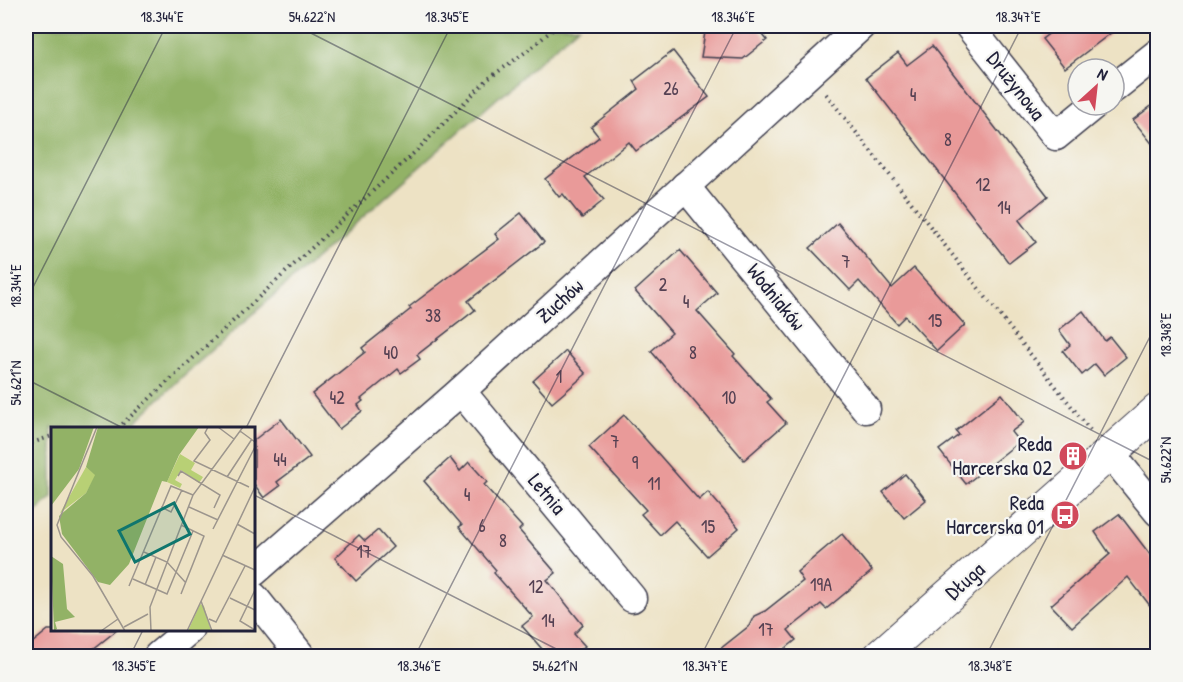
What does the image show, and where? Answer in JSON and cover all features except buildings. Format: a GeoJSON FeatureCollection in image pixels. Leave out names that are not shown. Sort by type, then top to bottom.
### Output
{"type":"FeatureCollection","features":[{"type":"Feature","properties":{"kind":"street","name":"Zuchów"},"geometry":{"type":"LineString","coordinates":[[255,571],[461,391],[861,26]]}},
{"type":"Feature","properties":{"kind":"street","name":"Drużynowa"},"geometry":{"type":"LineString","coordinates":[[969,26],[1056,136],[1079,117]]}},
{"type":"Feature","properties":{"kind":"street"},"geometry":{"type":"LineString","coordinates":[[1126,78],[1158,53]]}},
{"type":"Feature","properties":{"kind":"street","name":"Wodniaków"},"geometry":{"type":"LineString","coordinates":[[685,186],[866,409]]}},
{"type":"Feature","properties":{"kind":"street","name":"Letnia"},"geometry":{"type":"LineString","coordinates":[[461,391],[632,598]]}},
{"type":"Feature","properties":{"kind":"street","name":"Długa"},"geometry":{"type":"LineString","coordinates":[[880,657],[1158,410]]}},
{"type":"Feature","properties":{"kind":"street"},"geometry":{"type":"LineString","coordinates":[[1110,453],[1158,512]]}},
{"type":"Feature","properties":{"kind":"street"},"geometry":{"type":"LineString","coordinates":[[255,598],[302,657]]}},
{"type":"Feature","properties":{"kind":"street"},"geometry":{"type":"LineString","coordinates":[[158,657],[188,631]]}},
{"type":"Feature","properties":{"kind":"path"},"geometry":{"type":"LineString","coordinates":[[120,427],[415,152],[488,79],[527,51],[556,26]]}},
{"type":"Feature","properties":{"kind":"path"},"geometry":{"type":"LineString","coordinates":[[808,72],[1110,453]]}},
{"type":"Feature","properties":{"kind":"path"},"geometry":{"type":"LineString","coordinates":[[26,444],[51,436]]}},
{"type":"Feature","properties":{"kind":"green space"},"geometry":{"type":"Polygon","coordinates":[[[26,26],[579,26],[183,376],[130,427],[51,427],[51,498],[26,522],[26,26]]]}},
{"type":"Feature","properties":{"kind":"place","name":"Reda Harcerska 02"},"geometry":{"type":"Point","coordinates":[1073,456]}},
{"type":"Feature","properties":{"kind":"place","name":"Reda Harcerska 01"},"geometry":{"type":"Point","coordinates":[1065,515]}}]}
